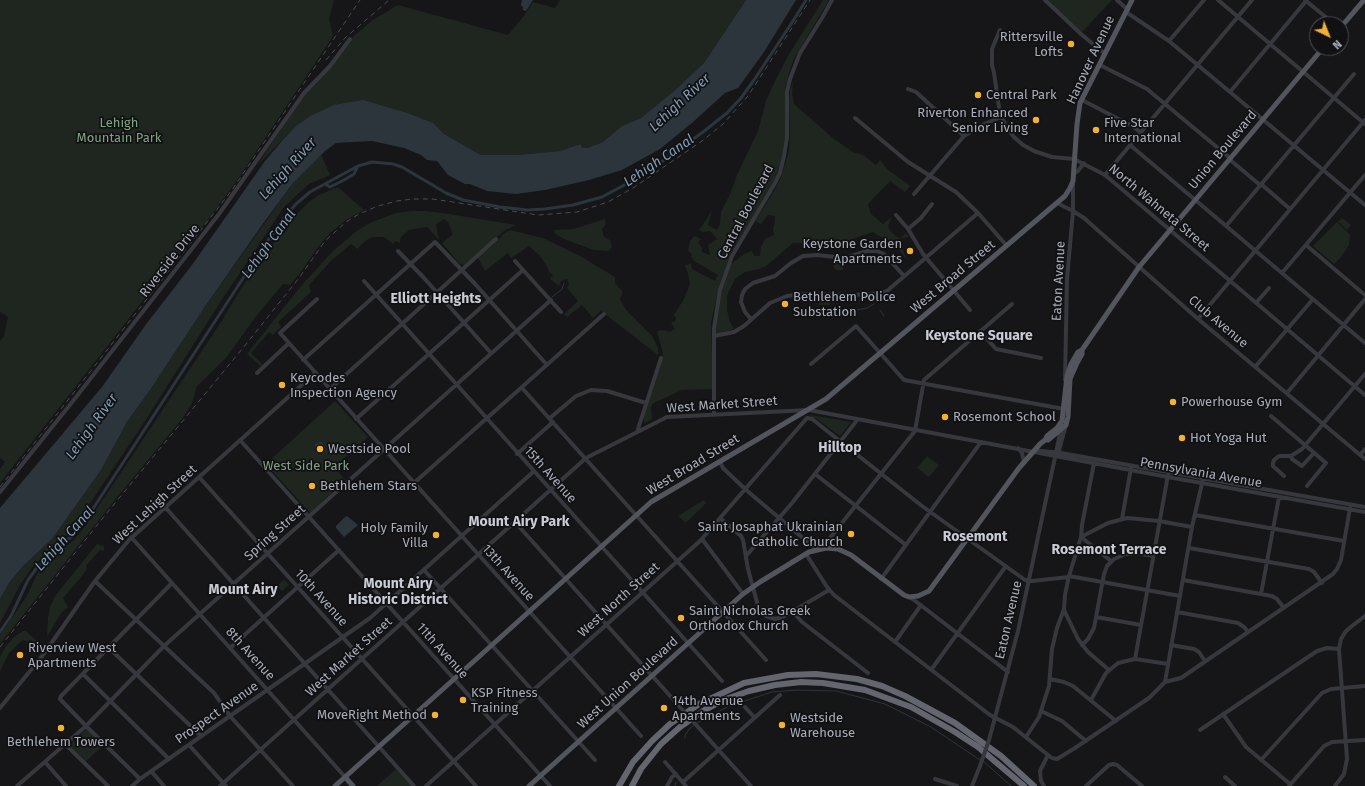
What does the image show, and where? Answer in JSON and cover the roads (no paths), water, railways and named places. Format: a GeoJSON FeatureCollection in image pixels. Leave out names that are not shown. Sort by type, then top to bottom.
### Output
{"type":"FeatureCollection","features":[{"type":"Feature","properties":{"kind":"highway"},"geometry":{"type":"LineString","coordinates":[[619,786],[633,762],[652,741],[670,724],[699,704],[744,683],[788,675],[816,674],[857,679],[882,686],[905,696],[955,723],[1001,756],[1034,786]]}},
{"type":"Feature","properties":{"kind":"highway"},"geometry":{"type":"LineString","coordinates":[[632,786],[641,769],[661,744],[680,727],[703,710],[749,690],[801,682],[822,683],[865,690],[911,707],[978,747],[1024,786]]}},
{"type":"Feature","properties":{"kind":"main road","name":"Hanover Avenue"},"geometry":{"type":"LineString","coordinates":[[1073,181],[1078,112],[1082,100],[1132,0]]}},
{"type":"Feature","properties":{"kind":"main road"},"geometry":{"type":"LineString","coordinates":[[1349,18],[1364,0]]}},
{"type":"Feature","properties":{"kind":"main road","name":"Union Boulevard"},"geometry":{"type":"LineString","coordinates":[[1139,267],[1316,56]]}},
{"type":"Feature","properties":{"kind":"main road"},"geometry":{"type":"LineString","coordinates":[[1059,201],[1068,192],[1073,181]]}},
{"type":"Feature","properties":{"kind":"main road","name":"West Broad Street"},"geometry":{"type":"LineString","coordinates":[[335,786],[656,499],[826,399],[1059,201]]}},
{"type":"Feature","properties":{"kind":"main road"},"geometry":{"type":"LineString","coordinates":[[1064,423],[1066,382],[1071,364],[1139,267]]}},
{"type":"Feature","properties":{"kind":"main road"},"geometry":{"type":"LineString","coordinates":[[1045,440],[1048,440],[1061,430],[1068,418],[1070,379],[1076,363],[1082,354],[1082,350]]}},
{"type":"Feature","properties":{"kind":"main road"},"geometry":{"type":"LineString","coordinates":[[910,596],[920,596],[930,590],[1024,462],[1047,436],[1064,423]]}},
{"type":"Feature","properties":{"kind":"main road","name":"West Union Boulevard"},"geometry":{"type":"LineString","coordinates":[[529,786],[743,594],[753,586],[806,554],[819,549],[835,548],[845,552],[900,593],[910,596]]}},
{"type":"Feature","properties":{"kind":"main road","name":"8th Avenue"},"geometry":{"type":"LineString","coordinates":[[345,777],[353,786]]}},
{"type":"Feature","properties":{"kind":"street","name":"Central Boulevard"},"geometry":{"type":"LineString","coordinates":[[714,414],[714,328],[720,290],[735,249],[775,183],[783,164],[787,137],[787,92],[790,78],[800,53],[830,6],[832,0]]}},
{"type":"Feature","properties":{"kind":"street"},"geometry":{"type":"LineString","coordinates":[[1045,0],[1105,54]]}},
{"type":"Feature","properties":{"kind":"street"},"geometry":{"type":"LineString","coordinates":[[1117,0],[1127,11],[1169,41],[1365,205]]}},
{"type":"Feature","properties":{"kind":"street"},"geometry":{"type":"LineString","coordinates":[[1169,41],[1204,0]]}},
{"type":"Feature","properties":{"kind":"street"},"geometry":{"type":"LineString","coordinates":[[1198,319],[1364,122],[1218,0]]}},
{"type":"Feature","properties":{"kind":"street"},"geometry":{"type":"LineString","coordinates":[[1105,174],[1252,0]]}},
{"type":"Feature","properties":{"kind":"street"},"geometry":{"type":"LineString","coordinates":[[1230,92],[1307,0],[1325,16]]}},
{"type":"Feature","properties":{"kind":"street","name":"North Wahneta Street"},"geometry":{"type":"LineString","coordinates":[[1000,30],[994,42],[991,56],[997,102],[1001,117],[1010,132],[1018,141],[1028,149],[1046,155],[1074,159],[1105,174],[1365,395]]}},
{"type":"Feature","properties":{"kind":"street","name":"Riverside Drive"},"geometry":{"type":"LineString","coordinates":[[0,492],[219,214],[304,93],[330,66],[350,39]]}},
{"type":"Feature","properties":{"kind":"street"},"geometry":{"type":"LineString","coordinates":[[1100,65],[1147,89],[1290,209]]}},
{"type":"Feature","properties":{"kind":"street"},"geometry":{"type":"LineString","coordinates":[[1226,226],[1354,74]]}},
{"type":"Feature","properties":{"kind":"street"},"geometry":{"type":"LineString","coordinates":[[908,89],[916,92],[964,136]]}},
{"type":"Feature","properties":{"kind":"street"},"geometry":{"type":"LineString","coordinates":[[1082,100],[1132,126],[1140,132]]}},
{"type":"Feature","properties":{"kind":"street"},"geometry":{"type":"LineString","coordinates":[[914,194],[964,136],[982,125],[1001,117]]}},
{"type":"Feature","properties":{"kind":"street"},"geometry":{"type":"LineString","coordinates":[[855,118],[908,162],[956,192],[978,213],[1007,246]]}},
{"type":"Feature","properties":{"kind":"street"},"geometry":{"type":"LineString","coordinates":[[1130,145],[1365,343]]}},
{"type":"Feature","properties":{"kind":"street"},"geometry":{"type":"LineString","coordinates":[[1073,174],[1078,171],[1084,163]]}},
{"type":"Feature","properties":{"kind":"street"},"geometry":{"type":"LineString","coordinates":[[1282,273],[1365,175]]}},
{"type":"Feature","properties":{"kind":"street","name":"Eaton Avenue"},"geometry":{"type":"LineString","coordinates":[[1066,382],[1068,280],[1073,211],[1073,181]]}},
{"type":"Feature","properties":{"kind":"street","name":"Club Avenue"},"geometry":{"type":"LineString","coordinates":[[1059,201],[1084,218],[1198,319],[1365,459]]}},
{"type":"Feature","properties":{"kind":"street"},"geometry":{"type":"LineString","coordinates":[[908,229],[921,218],[932,204]]}},
{"type":"Feature","properties":{"kind":"street"},"geometry":{"type":"LineString","coordinates":[[714,336],[734,332],[744,326],[770,304],[781,298],[805,294],[856,295],[881,293],[887,291],[978,213]]}},
{"type":"Feature","properties":{"kind":"street"},"geometry":{"type":"LineString","coordinates":[[896,215],[908,229],[918,248],[970,310]]}},
{"type":"Feature","properties":{"kind":"street"},"geometry":{"type":"LineString","coordinates":[[330,390],[496,239]]}},
{"type":"Feature","properties":{"kind":"street"},"geometry":{"type":"LineString","coordinates":[[303,360],[435,242],[547,365]]}},
{"type":"Feature","properties":{"kind":"street"},"geometry":{"type":"LineString","coordinates":[[1306,245],[1365,295]]}},
{"type":"Feature","properties":{"kind":"street"},"geometry":{"type":"LineString","coordinates":[[398,251],[411,263],[491,353]]}},
{"type":"Feature","properties":{"kind":"street"},"geometry":{"type":"LineString","coordinates":[[751,319],[742,306],[741,298],[745,289],[753,283],[776,276],[790,263],[803,256],[817,255],[845,258],[866,251],[877,251],[884,254],[904,276]]}},
{"type":"Feature","properties":{"kind":"street"},"geometry":{"type":"LineString","coordinates":[[515,261],[561,312]]}},
{"type":"Feature","properties":{"kind":"street"},"geometry":{"type":"LineString","coordinates":[[356,419],[523,270]]}},
{"type":"Feature","properties":{"kind":"street","name":"15th Avenue"},"geometry":{"type":"LineString","coordinates":[[364,281],[533,472],[722,681]]}},
{"type":"Feature","properties":{"kind":"street"},"geometry":{"type":"LineString","coordinates":[[1256,302],[1269,288]]}},
{"type":"Feature","properties":{"kind":"street","name":"13th Avenue"},"geometry":{"type":"LineString","coordinates":[[317,299],[280,333],[383,450],[641,736]]}},
{"type":"Feature","properties":{"kind":"street"},"geometry":{"type":"LineString","coordinates":[[1256,367],[1313,299]]}},
{"type":"Feature","properties":{"kind":"street"},"geometry":{"type":"LineString","coordinates":[[1287,393],[1365,299]]}},
{"type":"Feature","properties":{"kind":"street","name":"Spring Street"},"geometry":{"type":"LineString","coordinates":[[17,786],[86,726],[164,646],[550,300]]}},
{"type":"Feature","properties":{"kind":"street"},"geometry":{"type":"LineString","coordinates":[[720,462],[723,468],[745,490],[779,519],[819,549],[881,474],[915,429],[924,380],[1012,304]]}},
{"type":"Feature","properties":{"kind":"street"},"geometry":{"type":"LineString","coordinates":[[414,483],[604,314]]}},
{"type":"Feature","properties":{"kind":"street"},"geometry":{"type":"LineString","coordinates":[[811,364],[855,326],[902,378],[906,380],[1064,409]]}},
{"type":"Feature","properties":{"kind":"street"},"geometry":{"type":"LineString","coordinates":[[980,331],[996,349],[1042,358]]}},
{"type":"Feature","properties":{"kind":"street"},"geometry":{"type":"LineString","coordinates":[[257,373],[289,343]]}},
{"type":"Feature","properties":{"kind":"street"},"geometry":{"type":"LineString","coordinates":[[637,432],[660,358]]}},
{"type":"Feature","properties":{"kind":"street","name":"West Lehigh Street"},"geometry":{"type":"LineString","coordinates":[[0,708],[43,655],[95,581],[131,537],[315,373]]}},
{"type":"Feature","properties":{"kind":"street"},"geometry":{"type":"LineString","coordinates":[[1284,476],[1273,466],[1273,463],[1279,456],[1291,456],[1299,452],[1365,374]]}},
{"type":"Feature","properties":{"kind":"street"},"geometry":{"type":"LineString","coordinates":[[522,388],[766,660]]}},
{"type":"Feature","properties":{"kind":"street"},"geometry":{"type":"LineString","coordinates":[[517,454],[576,396],[590,390],[608,391],[646,403]]}},
{"type":"Feature","properties":{"kind":"street"},"geometry":{"type":"LineString","coordinates":[[789,410],[792,415],[791,420]]}},
{"type":"Feature","properties":{"kind":"street","name":"West Market Street"},"geometry":{"type":"LineString","coordinates":[[223,785],[361,659],[586,458],[667,417],[809,410]]}},
{"type":"Feature","properties":{"kind":"street","name":"Pennsylvania Avenue"},"geometry":{"type":"LineString","coordinates":[[809,410],[1350,507],[1365,512]]}},
{"type":"Feature","properties":{"kind":"street"},"geometry":{"type":"LineString","coordinates":[[1271,416],[1326,463],[1307,486]]}},
{"type":"Feature","properties":{"kind":"street","name":"West North Street"},"geometry":{"type":"LineString","coordinates":[[426,786],[702,539],[805,419],[808,417],[812,419],[841,441]]}},
{"type":"Feature","properties":{"kind":"street"},"geometry":{"type":"LineString","coordinates":[[746,556],[779,519],[858,419]]}},
{"type":"Feature","properties":{"kind":"street","name":"Eaton Avenue"},"geometry":{"type":"LineString","coordinates":[[972,786],[989,740],[1008,672],[1064,423]]}},
{"type":"Feature","properties":{"kind":"street","name":"Eaton Avenue"},"geometry":{"type":"LineString","coordinates":[[1057,454],[1061,430]]}},
{"type":"Feature","properties":{"kind":"street","name":"11th Avenue"},"geometry":{"type":"LineString","coordinates":[[240,440],[550,786]]}},
{"type":"Feature","properties":{"kind":"street"},"geometry":{"type":"LineString","coordinates":[[841,441],[881,474],[1025,580],[1028,581],[1069,577],[1180,596]]}},
{"type":"Feature","properties":{"kind":"street"},"geometry":{"type":"LineString","coordinates":[[881,579],[981,442]]}},
{"type":"Feature","properties":{"kind":"street"},"geometry":{"type":"LineString","coordinates":[[1018,448],[1022,453],[1024,462]]}},
{"type":"Feature","properties":{"kind":"street"},"geometry":{"type":"LineString","coordinates":[[1360,455],[1365,449]]}},
{"type":"Feature","properties":{"kind":"street"},"geometry":{"type":"LineString","coordinates":[[594,467],[595,453]]}},
{"type":"Feature","properties":{"kind":"street"},"geometry":{"type":"LineString","coordinates":[[1291,456],[1292,459],[1302,466],[1314,453]]}},
{"type":"Feature","properties":{"kind":"street","name":"Pennsylvania Avenue"},"geometry":{"type":"LineString","coordinates":[[1057,454],[1094,463],[1131,468]]}},
{"type":"Feature","properties":{"kind":"street"},"geometry":{"type":"LineString","coordinates":[[1026,737],[1035,724],[1041,711],[1050,679],[1052,648],[1064,609],[1069,577],[1081,537],[1094,463]]}},
{"type":"Feature","properties":{"kind":"street"},"geometry":{"type":"LineString","coordinates":[[1122,519],[1131,468]]}},
{"type":"Feature","properties":{"kind":"street","name":"Prospect Avenue"},"geometry":{"type":"LineString","coordinates":[[132,786],[150,771],[370,618],[533,472]]}},
{"type":"Feature","properties":{"kind":"street"},"geometry":{"type":"LineString","coordinates":[[815,474],[906,545]]}},
{"type":"Feature","properties":{"kind":"street"},"geometry":{"type":"LineString","coordinates":[[1135,659],[1168,475]]}},
{"type":"Feature","properties":{"kind":"street","name":"10th Avenue"},"geometry":{"type":"LineString","coordinates":[[199,477],[476,786]]}},
{"type":"Feature","properties":{"kind":"street"},"geometry":{"type":"LineString","coordinates":[[1166,682],[1192,527],[1202,481]]}},
{"type":"Feature","properties":{"kind":"street","name":"Pennsylvania Avenue"},"geometry":{"type":"LineString","coordinates":[[1202,481],[1279,497],[1365,508]]}},
{"type":"Feature","properties":{"kind":"street"},"geometry":{"type":"LineString","coordinates":[[1262,594],[1279,497]]}},
{"type":"Feature","properties":{"kind":"street"},"geometry":{"type":"LineString","coordinates":[[165,507],[306,663],[414,786]]}},
{"type":"Feature","properties":{"kind":"street"},"geometry":{"type":"LineString","coordinates":[[806,554],[829,590],[931,670],[995,718],[1010,725],[1054,759],[1059,758],[1086,741],[1153,696],[1166,682],[1179,679],[1333,574],[1338,569],[1341,560],[1350,507]]}},
{"type":"Feature","properties":{"kind":"street"},"geometry":{"type":"LineString","coordinates":[[1195,515],[1344,541]]}},
{"type":"Feature","properties":{"kind":"street"},"geometry":{"type":"LineString","coordinates":[[720,518],[742,537],[758,606],[766,616],[779,618],[829,590]]}},
{"type":"Feature","properties":{"kind":"street"},"geometry":{"type":"LineString","coordinates":[[1081,537],[1108,523],[1122,519],[1134,518],[1192,527]]}},
{"type":"Feature","properties":{"kind":"street"},"geometry":{"type":"LineString","coordinates":[[514,522],[752,786]]}},
{"type":"Feature","properties":{"kind":"street","name":"8th Avenue"},"geometry":{"type":"LineString","coordinates":[[131,537],[345,777]]}},
{"type":"Feature","properties":{"kind":"street"},"geometry":{"type":"LineString","coordinates":[[1081,537],[1111,561]]}},
{"type":"Feature","properties":{"kind":"street"},"geometry":{"type":"LineString","coordinates":[[702,539],[743,594]]}},
{"type":"Feature","properties":{"kind":"street"},"geometry":{"type":"LineString","coordinates":[[1189,548],[1309,569],[1314,572],[1322,582]]}},
{"type":"Feature","properties":{"kind":"street"},"geometry":{"type":"LineString","coordinates":[[230,648],[339,550]]}},
{"type":"Feature","properties":{"kind":"street"},"geometry":{"type":"LineString","coordinates":[[1082,645],[1091,634],[1096,617],[1105,570],[1111,561],[1129,553],[1153,556]]}},
{"type":"Feature","properties":{"kind":"street"},"geometry":{"type":"LineString","coordinates":[[931,670],[1006,566]]}},
{"type":"Feature","properties":{"kind":"street"},"geometry":{"type":"LineString","coordinates":[[424,570],[595,760]]}},
{"type":"Feature","properties":{"kind":"street"},"geometry":{"type":"LineString","coordinates":[[1183,580],[1275,597],[1284,608]]}},
{"type":"Feature","properties":{"kind":"street"},"geometry":{"type":"LineString","coordinates":[[95,581],[214,693],[230,716],[293,786]]}},
{"type":"Feature","properties":{"kind":"street"},"geometry":{"type":"LineString","coordinates":[[140,779],[60,700],[61,696],[172,583]]}},
{"type":"Feature","properties":{"kind":"street"},"geometry":{"type":"LineString","coordinates":[[910,596],[1008,672]]}},
{"type":"Feature","properties":{"kind":"street"},"geometry":{"type":"LineString","coordinates":[[895,642],[921,605]]}},
{"type":"Feature","properties":{"kind":"street"},"geometry":{"type":"LineString","coordinates":[[1064,609],[1075,635],[1082,645],[1109,670]]}},
{"type":"Feature","properties":{"kind":"street"},"geometry":{"type":"LineString","coordinates":[[792,612],[802,622],[868,673]]}},
{"type":"Feature","properties":{"kind":"street"},"geometry":{"type":"LineString","coordinates":[[1177,612],[1238,623],[1248,632]]}},
{"type":"Feature","properties":{"kind":"street"},"geometry":{"type":"LineString","coordinates":[[1335,786],[1346,768],[1347,759],[1339,649],[1346,631],[1365,616]]}},
{"type":"Feature","properties":{"kind":"street"},"geometry":{"type":"LineString","coordinates":[[1096,617],[1141,625]]}},
{"type":"Feature","properties":{"kind":"street"},"geometry":{"type":"LineString","coordinates":[[1171,645],[1194,649],[1199,652],[1205,661]]}},
{"type":"Feature","properties":{"kind":"street"},"geometry":{"type":"LineString","coordinates":[[109,648],[201,736]]}},
{"type":"Feature","properties":{"kind":"street"},"geometry":{"type":"LineString","coordinates":[[1200,730],[1317,651],[1328,648],[1339,649]]}},
{"type":"Feature","properties":{"kind":"street"},"geometry":{"type":"LineString","coordinates":[[1091,700],[1103,677],[1109,670],[1122,662],[1135,659],[1168,664]]}},
{"type":"Feature","properties":{"kind":"street"},"geometry":{"type":"LineString","coordinates":[[83,674],[169,759]]}},
{"type":"Feature","properties":{"kind":"street"},"geometry":{"type":"LineString","coordinates":[[1050,679],[1070,684],[1116,721]]}},
{"type":"Feature","properties":{"kind":"street"},"geometry":{"type":"LineString","coordinates":[[1261,760],[1319,695],[1326,691],[1365,686]]}},
{"type":"Feature","properties":{"kind":"street"},"geometry":{"type":"LineString","coordinates":[[683,782],[780,695]]}},
{"type":"Feature","properties":{"kind":"street"},"geometry":{"type":"LineString","coordinates":[[745,707],[754,717]]}},
{"type":"Feature","properties":{"kind":"street"},"geometry":{"type":"LineString","coordinates":[[1041,711],[1062,721],[1086,741]]}},
{"type":"Feature","properties":{"kind":"street"},"geometry":{"type":"LineString","coordinates":[[1224,714],[1246,747],[1290,785],[1324,746],[1332,742],[1365,740]]}},
{"type":"Feature","properties":{"kind":"street"},"geometry":{"type":"LineString","coordinates":[[65,744],[108,786]]}},
{"type":"Feature","properties":{"kind":"street"},"geometry":{"type":"LineString","coordinates":[[189,745],[223,785]]}},
{"type":"Feature","properties":{"kind":"street"},"geometry":{"type":"LineString","coordinates":[[1044,786],[1040,781],[1040,771],[1048,755]]}},
{"type":"Feature","properties":{"kind":"street"},"geometry":{"type":"LineString","coordinates":[[45,762],[66,786]]}},
{"type":"Feature","properties":{"kind":"street"},"geometry":{"type":"LineString","coordinates":[[664,762],[686,786]]}},
{"type":"Feature","properties":{"kind":"street"},"geometry":{"type":"LineString","coordinates":[[1086,786],[1109,765],[1113,764],[1117,765],[1142,786]]}},
{"type":"Feature","properties":{"kind":"street"},"geometry":{"type":"LineString","coordinates":[[150,771],[164,786]]}},
{"type":"Feature","properties":{"kind":"street"},"geometry":{"type":"LineString","coordinates":[[668,786],[672,777],[676,774]]}},
{"type":"Feature","properties":{"kind":"street"},"geometry":{"type":"LineString","coordinates":[[1225,777],[1235,786]]}},
{"type":"Feature","properties":{"kind":"street"},"geometry":{"type":"LineString","coordinates":[[935,779],[957,786]]}},
{"type":"Feature","properties":{"kind":"water"},"geometry":{"type":"Polygon","coordinates":[[[522,0],[533,0],[526,11],[523,10],[521,5],[522,0]]]}},
{"type":"Feature","properties":{"kind":"water","name":"Lehigh River"},"geometry":{"type":"Polygon","coordinates":[[[746,0],[796,0],[764,52],[738,88],[725,93],[660,149],[622,170],[589,180],[545,190],[516,194],[487,191],[470,184],[465,184],[448,175],[437,161],[427,160],[421,155],[404,148],[372,141],[336,143],[325,151],[293,183],[262,225],[127,422],[101,470],[52,539],[22,567],[9,583],[0,599],[0,508],[102,387],[147,323],[192,265],[265,161],[295,127],[310,116],[334,105],[363,100],[410,114],[433,123],[444,134],[481,155],[517,155],[560,151],[581,144],[582,148],[587,148],[603,142],[622,126],[641,118],[674,91],[704,63],[746,0]]]}},
{"type":"Feature","properties":{"kind":"water","name":"Westside Pool"},"geometry":{"type":"Polygon","coordinates":[[[322,442],[324,451],[318,453],[315,444],[322,442]]]}},
{"type":"Feature","properties":{"kind":"water"},"geometry":{"type":"Polygon","coordinates":[[[347,516],[358,525],[344,537],[336,526],[347,516]]]}},
{"type":"Feature","properties":{"kind":"waterway","name":"Lehigh Canal"},"geometry":{"type":"LineString","coordinates":[[0,632],[11,616],[28,580],[52,552],[72,536],[85,521],[264,246],[283,219],[296,204],[310,192],[358,166],[372,162],[393,164],[402,167],[446,193],[463,200],[500,207],[527,210],[545,209],[573,205],[602,197],[643,175],[727,113],[741,98],[754,80],[806,0]]}},
{"type":"Feature","properties":{"kind":"waterway"},"geometry":{"type":"LineString","coordinates":[[325,184],[330,187],[344,180],[354,174],[358,166]]}},
{"type":"Feature","properties":{"kind":"waterway"},"geometry":{"type":"LineString","coordinates":[[552,297],[562,289],[564,283]]}},
{"type":"Feature","properties":{"kind":"waterway"},"geometry":{"type":"LineString","coordinates":[[845,312],[867,308],[874,304]]}},
{"type":"Feature","properties":{"kind":"waterway"},"geometry":{"type":"LineString","coordinates":[[880,310],[884,316]]}},
{"type":"Feature","properties":{"kind":"waterway"},"geometry":{"type":"LineString","coordinates":[[697,723],[729,706],[772,692],[797,690],[836,691],[885,704],[931,727],[980,760]]}},
{"type":"Feature","properties":{"kind":"waterway"},"geometry":{"type":"LineString","coordinates":[[685,738],[685,735],[694,725]]}},
{"type":"Feature","properties":{"kind":"waterway"},"geometry":{"type":"LineString","coordinates":[[983,761],[1011,786]]}},
{"type":"Feature","properties":{"kind":"waterway"},"geometry":{"type":"LineString","coordinates":[[675,786],[676,782]]}},
{"type":"Feature","properties":{"kind":"railway"},"geometry":{"type":"LineString","coordinates":[[0,487],[232,190],[360,0]]}},
{"type":"Feature","properties":{"kind":"railway"},"geometry":{"type":"LineString","coordinates":[[326,60],[345,38],[389,0]]}},
{"type":"Feature","properties":{"kind":"railway"},"geometry":{"type":"LineString","coordinates":[[0,647],[106,514],[247,343],[299,278],[325,241],[346,222],[359,214],[378,206],[413,199],[433,199],[538,215],[577,212],[608,202],[633,188],[702,141],[723,124],[748,96],[810,0]]}},
{"type":"Feature","properties":{"kind":"place","name":"Rittersville Lofts"},"geometry":{"type":"Point","coordinates":[1071,44]}},
{"type":"Feature","properties":{"kind":"place","name":"Central Park"},"geometry":{"type":"Point","coordinates":[978,95]}},
{"type":"Feature","properties":{"kind":"place","name":"Riverton Enhanced Senior Living"},"geometry":{"type":"Point","coordinates":[1036,120]}},
{"type":"Feature","properties":{"kind":"place","name":"Five Star International"},"geometry":{"type":"Point","coordinates":[1096,130]}},
{"type":"Feature","properties":{"kind":"place","name":"Keystone Garden Apartments"},"geometry":{"type":"Point","coordinates":[910,251]}},
{"type":"Feature","properties":{"kind":"place","name":"Bethlehem Police Substation"},"geometry":{"type":"Point","coordinates":[785,304]}},
{"type":"Feature","properties":{"kind":"place","name":"Keycodes Inspection Agency"},"geometry":{"type":"Point","coordinates":[282,385]}},
{"type":"Feature","properties":{"kind":"place","name":"Powerhouse Gym"},"geometry":{"type":"Point","coordinates":[1173,402]}},
{"type":"Feature","properties":{"kind":"place","name":"Rosemont School"},"geometry":{"type":"Point","coordinates":[945,417]}},
{"type":"Feature","properties":{"kind":"place","name":"Hot Yoga Hut"},"geometry":{"type":"Point","coordinates":[1182,438]}},
{"type":"Feature","properties":{"kind":"place","name":"Westside Pool"},"geometry":{"type":"Point","coordinates":[320,449]}},
{"type":"Feature","properties":{"kind":"place","name":"Bethlehem Stars"},"geometry":{"type":"Point","coordinates":[312,486]}},
{"type":"Feature","properties":{"kind":"place","name":"Saint Josaphat Ukrainian Catholic Church"},"geometry":{"type":"Point","coordinates":[851,534]}},
{"type":"Feature","properties":{"kind":"place","name":"Holy Family Villa"},"geometry":{"type":"Point","coordinates":[436,535]}},
{"type":"Feature","properties":{"kind":"place","name":"Saint Nicholas Greek Orthodox Church"},"geometry":{"type":"Point","coordinates":[681,618]}},
{"type":"Feature","properties":{"kind":"place","name":"Riverview West Apartments"},"geometry":{"type":"Point","coordinates":[20,655]}},
{"type":"Feature","properties":{"kind":"place","name":"KSP Fitness Training"},"geometry":{"type":"Point","coordinates":[463,700]}},
{"type":"Feature","properties":{"kind":"place","name":"14th Avenue Apartments"},"geometry":{"type":"Point","coordinates":[664,708]}},
{"type":"Feature","properties":{"kind":"place","name":"MoveRight Method"},"geometry":{"type":"Point","coordinates":[435,715]}},
{"type":"Feature","properties":{"kind":"place","name":"Westside Warehouse"},"geometry":{"type":"Point","coordinates":[782,725]}},
{"type":"Feature","properties":{"kind":"place","name":"Bethlehem Towers"},"geometry":{"type":"Point","coordinates":[61,728]}},
{"type":"Feature","properties":{"kind":"district","name":"Elliott Heights"},"geometry":{"type":"Point","coordinates":[436,299]}},
{"type":"Feature","properties":{"kind":"district","name":"Keystone Square"},"geometry":{"type":"Point","coordinates":[979,336]}},
{"type":"Feature","properties":{"kind":"district","name":"Hilltop"},"geometry":{"type":"Point","coordinates":[840,448]}},
{"type":"Feature","properties":{"kind":"district","name":"Mount Airy Park"},"geometry":{"type":"Point","coordinates":[519,522]}},
{"type":"Feature","properties":{"kind":"district","name":"Rosemont"},"geometry":{"type":"Point","coordinates":[975,537]}},
{"type":"Feature","properties":{"kind":"district","name":"Rosemont Terrace"},"geometry":{"type":"Point","coordinates":[1109,550]}},
{"type":"Feature","properties":{"kind":"district","name":"Mount Airy"},"geometry":{"type":"Point","coordinates":[243,590]}},
{"type":"Feature","properties":{"kind":"district","name":"Mount Airy Historic District"},"geometry":{"type":"Point","coordinates":[398,592]}},
{"type":"Feature","properties":{"kind":"park label","name":"Lehigh Mountain Park"},"geometry":{"type":"Point","coordinates":[119,130]}},
{"type":"Feature","properties":{"kind":"park label","name":"West Side Park"},"geometry":{"type":"Point","coordinates":[306,466]}}]}
